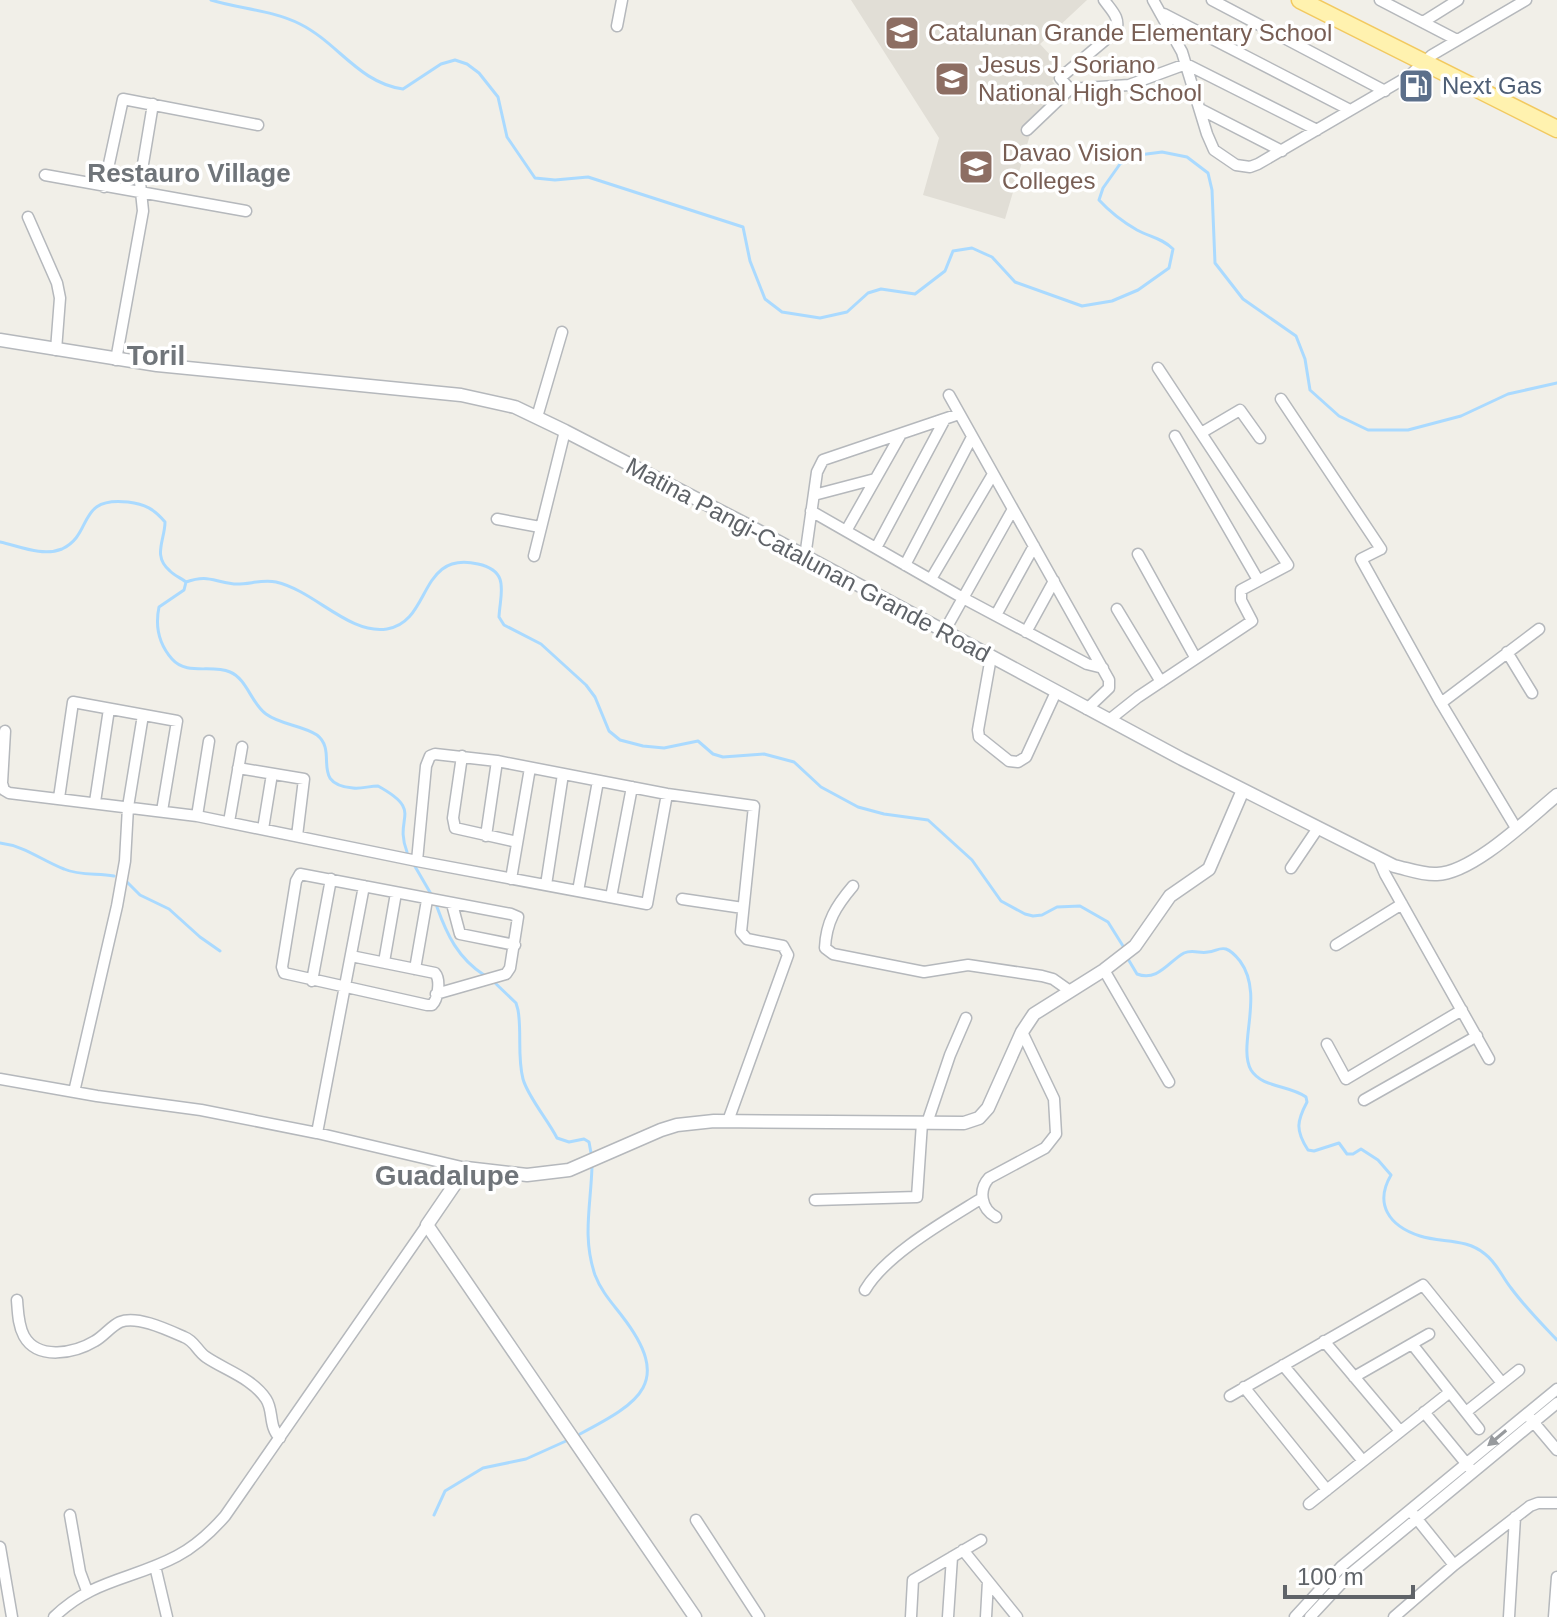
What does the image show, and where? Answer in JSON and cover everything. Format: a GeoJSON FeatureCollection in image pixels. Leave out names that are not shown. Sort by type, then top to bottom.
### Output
{"type":"FeatureCollection","features":[{"type":"Feature","properties":{"kind":"main road"},"geometry":{"type":"LineString","coordinates":[[1300,0],[1557,129]]}},
{"type":"Feature","properties":{"kind":"street"},"geometry":{"type":"LineString","coordinates":[[617,26],[622,0]]}},
{"type":"Feature","properties":{"kind":"street"},"geometry":{"type":"LineString","coordinates":[[1070,89],[1060,78],[1118,26],[1116,16],[1104,0]]}},
{"type":"Feature","properties":{"kind":"street"},"geometry":{"type":"LineString","coordinates":[[1153,0],[1186,64],[1214,150],[1228,162],[1250,167],[1385,91],[1457,40],[1526,0]]}},
{"type":"Feature","properties":{"kind":"street"},"geometry":{"type":"LineString","coordinates":[[1212,0],[1385,91]]}},
{"type":"Feature","properties":{"kind":"street"},"geometry":{"type":"LineString","coordinates":[[1423,22],[1458,0]]}},
{"type":"Feature","properties":{"kind":"street"},"geometry":{"type":"LineString","coordinates":[[1384,1],[1457,40]]}},
{"type":"Feature","properties":{"kind":"street"},"geometry":{"type":"LineString","coordinates":[[1162,13],[1350,110]]}},
{"type":"Feature","properties":{"kind":"street"},"geometry":{"type":"LineString","coordinates":[[1027,130],[1070,89],[1129,85],[1186,64]]}},
{"type":"Feature","properties":{"kind":"street"},"geometry":{"type":"LineString","coordinates":[[1186,64],[1317,130]]}},
{"type":"Feature","properties":{"kind":"street"},"geometry":{"type":"LineString","coordinates":[[104,187],[123,99],[258,125]]}},
{"type":"Feature","properties":{"kind":"street"},"geometry":{"type":"LineString","coordinates":[[116,360],[143,211],[140,194],[153,104]]}},
{"type":"Feature","properties":{"kind":"street"},"geometry":{"type":"LineString","coordinates":[[1200,109],[1282,151]]}},
{"type":"Feature","properties":{"kind":"street"},"geometry":{"type":"LineString","coordinates":[[45,175],[246,211]]}},
{"type":"Feature","properties":{"kind":"street"},"geometry":{"type":"LineString","coordinates":[[28,217],[57,283],[60,298],[56,350]]}},
{"type":"Feature","properties":{"kind":"street"},"geometry":{"type":"LineString","coordinates":[[537,417],[562,332]]}},
{"type":"Feature","properties":{"kind":"street","name":"Matina Pangi-Catalunan Grande Road"},"geometry":{"type":"LineString","coordinates":[[0,340],[116,360],[480,398],[515,407],[1243,790],[1378,858],[1420,873],[1437,875],[1450,872],[1480,857],[1557,795]]}},
{"type":"Feature","properties":{"kind":"street"},"geometry":{"type":"LineString","coordinates":[[1109,720],[1195,657],[1252,621],[1240,593],[1245,587],[1288,565],[1158,368]]}},
{"type":"Feature","properties":{"kind":"street"},"geometry":{"type":"LineString","coordinates":[[949,395],[1109,680],[1109,688],[1087,709]]}},
{"type":"Feature","properties":{"kind":"street"},"geometry":{"type":"LineString","coordinates":[[1281,399],[1381,549],[1361,559],[1441,703],[1516,828]]}},
{"type":"Feature","properties":{"kind":"street"},"geometry":{"type":"LineString","coordinates":[[1201,433],[1240,410],[1260,438]]}},
{"type":"Feature","properties":{"kind":"street"},"geometry":{"type":"LineString","coordinates":[[805,557],[820,463],[959,414]]}},
{"type":"Feature","properties":{"kind":"street"},"geometry":{"type":"LineString","coordinates":[[876,548],[945,419]]}},
{"type":"Feature","properties":{"kind":"street"},"geometry":{"type":"LineString","coordinates":[[534,556],[565,431]]}},
{"type":"Feature","properties":{"kind":"street"},"geometry":{"type":"LineString","coordinates":[[846,531],[901,434]]}},
{"type":"Feature","properties":{"kind":"street"},"geometry":{"type":"LineString","coordinates":[[1175,436],[1258,580]]}},
{"type":"Feature","properties":{"kind":"street"},"geometry":{"type":"LineString","coordinates":[[905,565],[972,437]]}},
{"type":"Feature","properties":{"kind":"street"},"geometry":{"type":"LineString","coordinates":[[931,579],[993,474]]}},
{"type":"Feature","properties":{"kind":"street"},"geometry":{"type":"LineString","coordinates":[[814,495],[875,479]]}},
{"type":"Feature","properties":{"kind":"street"},"geometry":{"type":"LineString","coordinates":[[944,632],[1013,509]]}},
{"type":"Feature","properties":{"kind":"street"},"geometry":{"type":"LineString","coordinates":[[811,511],[1026,632],[1087,664],[1103,668]]}},
{"type":"Feature","properties":{"kind":"street"},"geometry":{"type":"LineString","coordinates":[[497,519],[540,527]]}},
{"type":"Feature","properties":{"kind":"street"},"geometry":{"type":"LineString","coordinates":[[996,615],[1034,546]]}},
{"type":"Feature","properties":{"kind":"street"},"geometry":{"type":"LineString","coordinates":[[1138,554],[1195,657]]}},
{"type":"Feature","properties":{"kind":"street"},"geometry":{"type":"LineString","coordinates":[[1026,632],[1054,581]]}},
{"type":"Feature","properties":{"kind":"street"},"geometry":{"type":"LineString","coordinates":[[1117,609],[1161,682]]}},
{"type":"Feature","properties":{"kind":"street"},"geometry":{"type":"LineString","coordinates":[[1441,703],[1539,629]]}},
{"type":"Feature","properties":{"kind":"street"},"geometry":{"type":"LineString","coordinates":[[1507,652],[1532,693]]}},
{"type":"Feature","properties":{"kind":"street"},"geometry":{"type":"LineString","coordinates":[[991,657],[978,730],[983,743],[1009,761],[1018,762],[1026,757],[1056,692]]}},
{"type":"Feature","properties":{"kind":"street"},"geometry":{"type":"LineString","coordinates":[[59,798],[73,702],[177,721],[162,811]]}},
{"type":"Feature","properties":{"kind":"street"},"geometry":{"type":"LineString","coordinates":[[95,802],[109,709]]}},
{"type":"Feature","properties":{"kind":"street"},"geometry":{"type":"LineString","coordinates":[[74,1092],[117,906],[125,861],[128,807],[143,715]]}},
{"type":"Feature","properties":{"kind":"street"},"geometry":{"type":"LineString","coordinates":[[5,731],[4,790],[30,797],[197,816],[647,904],[667,794]]}},
{"type":"Feature","properties":{"kind":"street"},"geometry":{"type":"LineString","coordinates":[[197,816],[209,741]]}},
{"type":"Feature","properties":{"kind":"street"},"geometry":{"type":"LineString","coordinates":[[229,822],[242,747]]}},
{"type":"Feature","properties":{"kind":"street"},"geometry":{"type":"LineString","coordinates":[[417,861],[427,760],[435,754],[497,761],[667,794],[754,806],[742,936],[783,946],[788,955],[728,1121]]}},
{"type":"Feature","properties":{"kind":"street"},"geometry":{"type":"LineString","coordinates":[[462,756],[453,824],[458,830],[517,842]]}},
{"type":"Feature","properties":{"kind":"street"},"geometry":{"type":"LineString","coordinates":[[486,836],[497,761]]}},
{"type":"Feature","properties":{"kind":"street"},"geometry":{"type":"LineString","coordinates":[[238,768],[304,779],[297,836]]}},
{"type":"Feature","properties":{"kind":"street"},"geometry":{"type":"LineString","coordinates":[[511,879],[530,768]]}},
{"type":"Feature","properties":{"kind":"street"},"geometry":{"type":"LineString","coordinates":[[263,829],[272,774]]}},
{"type":"Feature","properties":{"kind":"street"},"geometry":{"type":"LineString","coordinates":[[546,885],[563,774]]}},
{"type":"Feature","properties":{"kind":"street"},"geometry":{"type":"LineString","coordinates":[[578,891],[598,781]]}},
{"type":"Feature","properties":{"kind":"street"},"geometry":{"type":"LineString","coordinates":[[611,897],[632,787]]}},
{"type":"Feature","properties":{"kind":"street"},"geometry":{"type":"LineString","coordinates":[[0,1079],[175,1105],[317,1133],[466,1168],[519,1175],[569,1170],[661,1130],[697,1122],[964,1123],[979,1118],[988,1108],[1022,1032],[1034,1014],[1104,970],[1135,946],[1170,896],[1209,869],[1243,790]]}},
{"type":"Feature","properties":{"kind":"street"},"geometry":{"type":"LineString","coordinates":[[1291,868],[1318,828]]}},
{"type":"Feature","properties":{"kind":"street"},"geometry":{"type":"LineString","coordinates":[[1378,858],[1489,1059]]}},
{"type":"Feature","properties":{"kind":"street"},"geometry":{"type":"LineString","coordinates":[[351,956],[437,975],[435,1002],[430,1006],[286,975],[282,970],[296,881],[300,874],[516,915],[519,921],[515,945],[510,968],[503,976],[436,994]]}},
{"type":"Feature","properties":{"kind":"street"},"geometry":{"type":"LineString","coordinates":[[312,981],[331,879]]}},
{"type":"Feature","properties":{"kind":"street"},"geometry":{"type":"LineString","coordinates":[[317,1133],[364,886]]}},
{"type":"Feature","properties":{"kind":"street"},"geometry":{"type":"LineString","coordinates":[[853,886],[833,910],[825,935],[825,948],[833,954],[924,972],[968,965],[1024,973],[1053,979],[1070,991]]}},
{"type":"Feature","properties":{"kind":"street"},"geometry":{"type":"LineString","coordinates":[[384,962],[396,893]]}},
{"type":"Feature","properties":{"kind":"street"},"geometry":{"type":"LineString","coordinates":[[682,899],[743,908]]}},
{"type":"Feature","properties":{"kind":"street"},"geometry":{"type":"LineString","coordinates":[[415,969],[427,900]]}},
{"type":"Feature","properties":{"kind":"street"},"geometry":{"type":"LineString","coordinates":[[452,904],[460,934],[515,945]]}},
{"type":"Feature","properties":{"kind":"street"},"geometry":{"type":"LineString","coordinates":[[1336,945],[1402,904]]}},
{"type":"Feature","properties":{"kind":"street"},"geometry":{"type":"LineString","coordinates":[[1104,970],[1169,1082]]}},
{"type":"Feature","properties":{"kind":"street"},"geometry":{"type":"LineString","coordinates":[[1327,1044],[1346,1079],[1462,1010]]}},
{"type":"Feature","properties":{"kind":"street"},"geometry":{"type":"LineString","coordinates":[[815,1200],[917,1197],[924,1123],[966,1018]]}},
{"type":"Feature","properties":{"kind":"street"},"geometry":{"type":"LineString","coordinates":[[996,1217],[989,1213],[982,1198],[982,1188],[989,1178],[1045,1148],[1056,1134],[1054,1099],[1022,1032]]}},
{"type":"Feature","properties":{"kind":"street"},"geometry":{"type":"LineString","coordinates":[[1364,1100],[1477,1036]]}},
{"type":"Feature","properties":{"kind":"street"},"geometry":{"type":"LineString","coordinates":[[54,1617],[87,1591],[177,1556],[212,1531],[466,1168]]}},
{"type":"Feature","properties":{"kind":"street"},"geometry":{"type":"LineString","coordinates":[[865,1290],[876,1275],[925,1234],[982,1198]]}},
{"type":"Feature","properties":{"kind":"street"},"geometry":{"type":"LineString","coordinates":[[427,1225],[695,1617]]}},
{"type":"Feature","properties":{"kind":"street"},"geometry":{"type":"LineString","coordinates":[[1230,1396],[1423,1285],[1502,1383]]}},
{"type":"Feature","properties":{"kind":"street"},"geometry":{"type":"LineString","coordinates":[[17,1300],[25,1338],[31,1345],[48,1352],[78,1349],[94,1342],[120,1322],[128,1321],[159,1327],[192,1340],[206,1357],[262,1393],[270,1408],[272,1428],[280,1438]]}},
{"type":"Feature","properties":{"kind":"street"},"geometry":{"type":"LineString","coordinates":[[1354,1377],[1429,1334]]}},
{"type":"Feature","properties":{"kind":"street"},"geometry":{"type":"LineString","coordinates":[[1324,1341],[1400,1431]]}},
{"type":"Feature","properties":{"kind":"street"},"geometry":{"type":"LineString","coordinates":[[1412,1344],[1479,1429]]}},
{"type":"Feature","properties":{"kind":"street"},"geometry":{"type":"LineString","coordinates":[[1283,1365],[1363,1461]]}},
{"type":"Feature","properties":{"kind":"street"},"geometry":{"type":"LineString","coordinates":[[1466,1412],[1519,1370]]}},
{"type":"Feature","properties":{"kind":"street"},"geometry":{"type":"LineString","coordinates":[[1244,1387],[1327,1490]]}},
{"type":"Feature","properties":{"kind":"street"},"geometry":{"type":"LineString","coordinates":[[1295,1617],[1342,1566],[1470,1468],[1529,1418],[1557,1389]]}},
{"type":"Feature","properties":{"kind":"street"},"geometry":{"type":"LineString","coordinates":[[1309,1504],[1450,1392]]}},
{"type":"Feature","properties":{"kind":"street"},"geometry":{"type":"LineString","coordinates":[[1529,1418],[1557,1403]]}},
{"type":"Feature","properties":{"kind":"street"},"geometry":{"type":"LineString","coordinates":[[1424,1412],[1470,1468]]}},
{"type":"Feature","properties":{"kind":"street"},"geometry":{"type":"LineString","coordinates":[[1529,1418],[1557,1450]]}},
{"type":"Feature","properties":{"kind":"street"},"geometry":{"type":"LineString","coordinates":[[1394,1617],[1515,1517],[1535,1504],[1557,1503]]}},
{"type":"Feature","properties":{"kind":"street"},"geometry":{"type":"LineString","coordinates":[[1412,1514],[1454,1565]]}},
{"type":"Feature","properties":{"kind":"street"},"geometry":{"type":"LineString","coordinates":[[1310,1617],[1412,1514]]}},
{"type":"Feature","properties":{"kind":"street"},"geometry":{"type":"LineString","coordinates":[[70,1515],[80,1572],[87,1591]]}},
{"type":"Feature","properties":{"kind":"street"},"geometry":{"type":"LineString","coordinates":[[1509,1617],[1515,1517]]}},
{"type":"Feature","properties":{"kind":"street"},"geometry":{"type":"LineString","coordinates":[[696,1520],[759,1617]]}},
{"type":"Feature","properties":{"kind":"street"},"geometry":{"type":"LineString","coordinates":[[911,1617],[913,1580],[981,1540]]}},
{"type":"Feature","properties":{"kind":"street"},"geometry":{"type":"LineString","coordinates":[[0,1547],[12,1617]]}},
{"type":"Feature","properties":{"kind":"street"},"geometry":{"type":"LineString","coordinates":[[963,1550],[1017,1617]]}},
{"type":"Feature","properties":{"kind":"street"},"geometry":{"type":"LineString","coordinates":[[948,1617],[952,1557]]}},
{"type":"Feature","properties":{"kind":"street"},"geometry":{"type":"LineString","coordinates":[[155,1566],[167,1617]]}},
{"type":"Feature","properties":{"kind":"street"},"geometry":{"type":"LineString","coordinates":[[1554,1617],[1557,1577]]}},
{"type":"Feature","properties":{"kind":"street"},"geometry":{"type":"LineString","coordinates":[[986,1617],[988,1581]]}},
{"type":"Feature","properties":{"kind":"shaded area"},"geometry":{"type":"Polygon","coordinates":[[[851,0],[1087,0],[1040,44],[1064,70],[1052,81],[1061,91],[1023,127],[1030,135],[1005,219],[923,195],[939,138],[851,0]]]}},
{"type":"Feature","properties":{"kind":"waterway"},"geometry":{"type":"LineString","coordinates":[[211,0],[300,24],[326,41],[361,71],[403,89],[441,64],[455,60],[467,64],[479,73],[498,97],[507,137],[535,178],[588,177],[743,227],[750,261],[765,299],[782,312],[820,318],[847,312],[868,293],[881,289],[915,294],[945,271],[953,251],[972,248],[992,257],[1015,282],[1082,306],[1112,301],[1138,290],[1169,268],[1173,249],[1112,213],[1099,200],[1103,188],[1120,164],[1139,155],[1162,152],[1187,157],[1208,173],[1212,190],[1215,263],[1243,299],[1296,336],[1305,359],[1310,390],[1339,416],[1368,430],[1408,430],[1461,416],[1508,394],[1557,383]]}},
{"type":"Feature","properties":{"kind":"waterway"},"geometry":{"type":"LineString","coordinates":[[0,542],[39,551],[62,549],[72,542],[93,510],[100,505],[134,503],[149,508],[165,522],[162,560],[170,571],[186,582]]}},
{"type":"Feature","properties":{"kind":"waterway"},"geometry":{"type":"LineString","coordinates":[[407,852],[403,830],[404,809],[392,795],[378,786],[353,788],[332,780],[328,774],[326,750],[317,735],[266,714],[236,675],[223,670],[185,667],[172,659],[159,634],[159,607],[184,590],[186,582],[206,579],[234,584],[276,582],[359,625],[387,629],[401,624],[412,614],[435,577],[445,567],[459,562],[488,567],[495,572],[501,584],[499,617],[504,625],[541,644],[586,685],[595,697],[609,731],[620,740],[664,748],[698,741],[713,754],[723,757],[764,754],[794,762],[821,787],[858,807],[928,820],[972,860],[1001,901],[1033,916],[1057,907],[1080,906],[1108,922],[1123,946]]}},
{"type":"Feature","properties":{"kind":"waterway"},"geometry":{"type":"LineString","coordinates":[[0,843],[25,850],[70,871],[114,876]]}},
{"type":"Feature","properties":{"kind":"waterway"},"geometry":{"type":"LineString","coordinates":[[413,863],[431,894]]}},
{"type":"Feature","properties":{"kind":"waterway"},"geometry":{"type":"LineString","coordinates":[[127,882],[140,895],[169,909],[220,951]]}},
{"type":"Feature","properties":{"kind":"waterway"},"geometry":{"type":"LineString","coordinates":[[437,907],[454,945],[484,975]]}},
{"type":"Feature","properties":{"kind":"waterway"},"geometry":{"type":"LineString","coordinates":[[1128,959],[1137,974],[1144,976],[1163,970],[1187,952],[1224,949],[1234,954],[1247,974],[1250,989],[1247,1047],[1251,1070],[1262,1080],[1306,1097],[1299,1126],[1308,1150],[1339,1143],[1347,1154],[1361,1149],[1378,1160],[1391,1175],[1384,1195],[1393,1220],[1409,1232],[1470,1245],[1485,1254],[1522,1302],[1557,1340]]}},
{"type":"Feature","properties":{"kind":"waterway"},"geometry":{"type":"LineString","coordinates":[[493,981],[516,1003],[521,1070],[529,1093],[557,1138],[569,1142],[584,1139],[589,1142],[591,1153]]}},
{"type":"Feature","properties":{"kind":"waterway"},"geometry":{"type":"LineString","coordinates":[[580,1434],[634,1400],[643,1388],[647,1374],[646,1358],[637,1339],[600,1286],[591,1261],[588,1234],[592,1166]]}},
{"type":"Feature","properties":{"kind":"waterway"},"geometry":{"type":"LineString","coordinates":[[434,1515],[445,1491],[483,1468],[526,1459],[566,1441]]}},
{"type":"Feature","properties":{"kind":"place","name":"Catalunan Grande Elementary School"},"geometry":{"type":"Point","coordinates":[902,33]}},
{"type":"Feature","properties":{"kind":"place","name":"Jesus J. Soriano National High School"},"geometry":{"type":"Point","coordinates":[952,79]}},
{"type":"Feature","properties":{"kind":"place","name":"Next Gas"},"geometry":{"type":"Point","coordinates":[1416,86]}},
{"type":"Feature","properties":{"kind":"place","name":"Davao Vision Colleges"},"geometry":{"type":"Point","coordinates":[976,167]}},
{"type":"Feature","properties":{"kind":"district","name":"Restauro Village"},"geometry":{"type":"Point","coordinates":[189,173]}},
{"type":"Feature","properties":{"kind":"district","name":"Toril"},"geometry":{"type":"Point","coordinates":[156,355]}},
{"type":"Feature","properties":{"kind":"district","name":"Guadalupe"},"geometry":{"type":"Point","coordinates":[447,1175]}}]}
